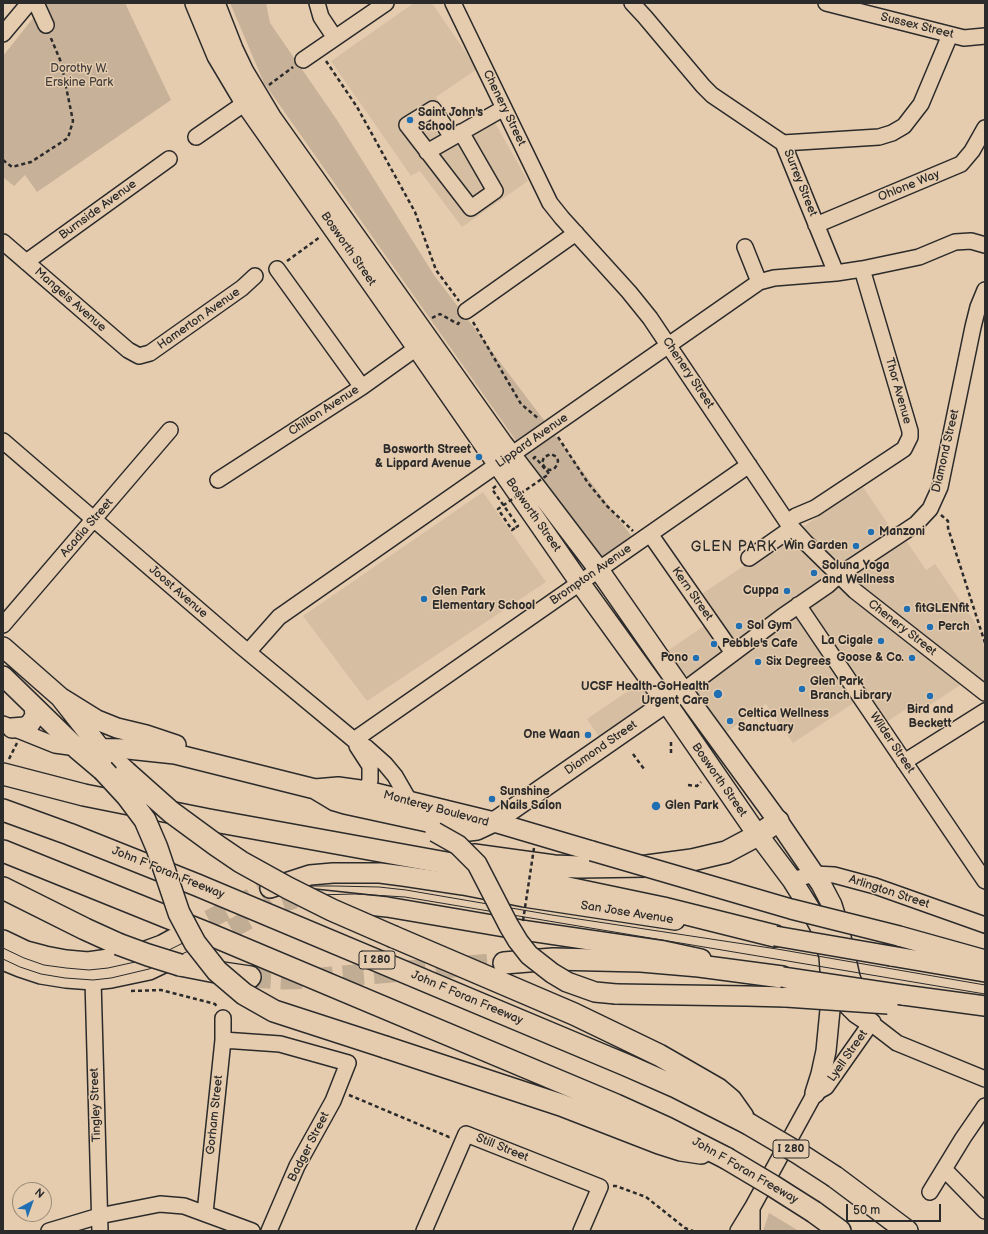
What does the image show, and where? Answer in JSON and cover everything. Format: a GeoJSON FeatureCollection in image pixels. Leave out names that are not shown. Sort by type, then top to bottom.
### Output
{"type":"FeatureCollection","features":[{"type":"Feature","properties":{"kind":"highway"},"geometry":{"type":"LineString","coordinates":[[77,748],[102,770],[127,796],[145,820],[157,848],[179,914],[195,943],[217,971],[244,994],[274,1011],[568,1108],[659,1143],[681,1150],[726,1158]]}},
{"type":"Feature","properties":{"kind":"highway"},"geometry":{"type":"LineString","coordinates":[[101,749],[171,812],[241,862],[332,910],[574,1014],[659,1056],[718,1089],[731,1100],[747,1123]]}},
{"type":"Feature","properties":{"kind":"highway"},"geometry":{"type":"LineString","coordinates":[[3,774],[84,795],[209,820],[463,866],[663,908],[775,936]]}},
{"type":"Feature","properties":{"kind":"highway","name":"John F Foran Freeway"},"geometry":{"type":"LineString","coordinates":[[3,810],[75,836],[190,882],[676,1087],[747,1123],[798,1153],[834,1177],[907,1231]]}},
{"type":"Feature","properties":{"kind":"highway"},"geometry":{"type":"LineString","coordinates":[[344,844],[453,852],[554,866],[626,868],[671,864],[710,856],[735,848],[758,835],[778,821]]}},
{"type":"Feature","properties":{"kind":"highway","name":"John F Foran Freeway"},"geometry":{"type":"LineString","coordinates":[[3,851],[209,934],[610,1102],[667,1128],[726,1158],[774,1186],[840,1231]]}},
{"type":"Feature","properties":{"kind":"highway"},"geometry":{"type":"LineString","coordinates":[[3,888],[85,929],[118,944],[148,955],[216,972],[250,977]]}},
{"type":"Feature","properties":{"kind":"highway"},"geometry":{"type":"LineString","coordinates":[[504,962],[553,959],[641,961],[699,966],[782,977]]}},
{"type":"Feature","properties":{"kind":"main road","name":"Bosworth Street"},"geometry":{"type":"LineString","coordinates":[[195,3],[217,56],[245,103],[423,343]]}},
{"type":"Feature","properties":{"kind":"main road","name":"Bosworth Street"},"geometry":{"type":"LineString","coordinates":[[215,3],[233,49],[257,95],[423,343],[504,460],[580,583],[666,702],[758,835],[792,880],[820,928],[829,956],[830,970],[839,990],[849,1006],[856,1013],[871,1023]]}},
{"type":"Feature","properties":{"kind":"main road","name":"Bosworth Street"},"geometry":{"type":"LineString","coordinates":[[504,460],[599,570],[683,691],[778,821],[821,884],[832,905],[838,924],[850,977],[857,996],[871,1023]]}},
{"type":"Feature","properties":{"kind":"main road"},"geometry":{"type":"LineString","coordinates":[[3,647],[60,697],[97,720],[117,728],[169,743],[228,767]]}},
{"type":"Feature","properties":{"kind":"main road"},"geometry":{"type":"LineString","coordinates":[[3,676],[77,748]]}},
{"type":"Feature","properties":{"kind":"main road","name":"Diamond Street"},"geometry":{"type":"LineString","coordinates":[[494,822],[683,691]]}},
{"type":"Feature","properties":{"kind":"main road"},"geometry":{"type":"LineString","coordinates":[[60,697],[101,749]]}},
{"type":"Feature","properties":{"kind":"main road"},"geometry":{"type":"LineString","coordinates":[[8,726],[19,729],[30,724],[35,716],[34,706]]}},
{"type":"Feature","properties":{"kind":"main road","name":"Monterey Boulevard"},"geometry":{"type":"LineString","coordinates":[[77,748],[128,749],[175,754],[315,789],[345,804],[469,831],[477,830],[494,822]]}},
{"type":"Feature","properties":{"kind":"main road","name":"Monterey Boulevard"},"geometry":{"type":"LineString","coordinates":[[315,789],[338,787],[367,791],[494,822]]}},
{"type":"Feature","properties":{"kind":"main road"},"geometry":{"type":"LineString","coordinates":[[388,814],[435,832],[458,844],[476,864],[509,926],[529,955],[552,973],[567,982],[595,992],[616,994],[904,1000],[985,1006]]}},
{"type":"Feature","properties":{"kind":"main road"},"geometry":{"type":"LineString","coordinates":[[494,822],[791,909],[899,936],[985,960]]}},
{"type":"Feature","properties":{"kind":"main road","name":"San Jose Avenue"},"geometry":{"type":"LineString","coordinates":[[269,888],[310,875],[333,873],[380,873],[463,885],[524,897],[775,936],[985,972]]}},
{"type":"Feature","properties":{"kind":"main road"},"geometry":{"type":"LineString","coordinates":[[295,899],[323,899],[371,905],[522,930],[664,951],[782,977],[904,1000],[985,1010]]}},
{"type":"Feature","properties":{"kind":"main road"},"geometry":{"type":"LineString","coordinates":[[3,940],[26,951],[45,956],[88,962],[140,953],[162,945],[173,939]]}},
{"type":"Feature","properties":{"kind":"main road"},"geometry":{"type":"LineString","coordinates":[[3,960],[20,968],[41,974],[92,980],[111,978],[149,970],[196,948]]}},
{"type":"Feature","properties":{"kind":"main road"},"geometry":{"type":"LineString","coordinates":[[815,1093],[826,1051],[830,1010],[830,970]]}},
{"type":"Feature","properties":{"kind":"street"},"geometry":{"type":"LineString","coordinates":[[3,34],[29,3]]}},
{"type":"Feature","properties":{"kind":"street"},"geometry":{"type":"LineString","coordinates":[[36,3],[46,25]]}},
{"type":"Feature","properties":{"kind":"street"},"geometry":{"type":"LineString","coordinates":[[317,3],[321,17],[335,38]]}},
{"type":"Feature","properties":{"kind":"street"},"geometry":{"type":"LineString","coordinates":[[303,60],[386,3]]}},
{"type":"Feature","properties":{"kind":"street","name":"Chenery Street"},"geometry":{"type":"LineString","coordinates":[[453,3],[550,203],[640,305],[669,345],[790,525],[854,591],[985,693]]}},
{"type":"Feature","properties":{"kind":"street","name":"Surrey Street"},"geometry":{"type":"LineString","coordinates":[[632,3],[712,95],[783,143],[836,273]]}},
{"type":"Feature","properties":{"kind":"street","name":"Sussex Street"},"geometry":{"type":"LineString","coordinates":[[831,4],[964,38],[985,36]]}},
{"type":"Feature","properties":{"kind":"street"},"geometry":{"type":"LineString","coordinates":[[783,143],[879,137],[892,133],[904,126],[921,104],[950,35]]}},
{"type":"Feature","properties":{"kind":"street"},"geometry":{"type":"LineString","coordinates":[[196,137],[245,103]]}},
{"type":"Feature","properties":{"kind":"street"},"geometry":{"type":"LineString","coordinates":[[427,152],[504,108]]}},
{"type":"Feature","properties":{"kind":"street"},"geometry":{"type":"LineString","coordinates":[[433,109],[456,135],[495,191],[471,208],[427,152],[407,125],[433,109]]}},
{"type":"Feature","properties":{"kind":"street","name":"Ohlone Way"},"geometry":{"type":"LineString","coordinates":[[816,225],[961,164],[972,151],[985,128]]}},
{"type":"Feature","properties":{"kind":"street","name":"Burnside Avenue"},"geometry":{"type":"LineString","coordinates":[[26,262],[169,159]]}},
{"type":"Feature","properties":{"kind":"street"},"geometry":{"type":"LineString","coordinates":[[466,311],[576,233]]}},
{"type":"Feature","properties":{"kind":"street","name":"Mangels Avenue"},"geometry":{"type":"LineString","coordinates":[[3,242],[128,350],[139,356]]}},
{"type":"Feature","properties":{"kind":"street"},"geometry":{"type":"LineString","coordinates":[[836,273],[919,257],[956,242],[971,242],[985,245]]}},
{"type":"Feature","properties":{"kind":"street"},"geometry":{"type":"LineString","coordinates":[[745,247],[759,282]]}},
{"type":"Feature","properties":{"kind":"street"},"geometry":{"type":"LineString","coordinates":[[277,268],[362,387]]}},
{"type":"Feature","properties":{"kind":"street","name":"Thor Avenue"},"geometry":{"type":"LineString","coordinates":[[749,558],[790,525],[796,516],[815,508],[904,449],[910,437],[910,430],[862,269]]}},
{"type":"Feature","properties":{"kind":"street","name":"Lippard Avenue"},"geometry":{"type":"LineString","coordinates":[[248,652],[279,617],[759,282],[774,278],[836,273]]}},
{"type":"Feature","properties":{"kind":"street","name":"Hamerton Avenue"},"geometry":{"type":"LineString","coordinates":[[139,356],[145,356],[150,353],[242,288],[255,276]]}},
{"type":"Feature","properties":{"kind":"street","name":"Diamond Street"},"geometry":{"type":"LineString","coordinates":[[683,691],[828,585],[839,575],[916,524],[930,509],[940,487],[972,327],[985,290]]}},
{"type":"Feature","properties":{"kind":"street","name":"Chilton Avenue"},"geometry":{"type":"LineString","coordinates":[[218,480],[362,387],[423,343]]}},
{"type":"Feature","properties":{"kind":"street","name":"Acadia Street"},"geometry":{"type":"LineString","coordinates":[[3,625],[170,430]]}},
{"type":"Feature","properties":{"kind":"street","name":"Joost Avenue"},"geometry":{"type":"LineString","coordinates":[[3,441],[248,652],[354,740],[368,748],[395,776],[410,802]]}},
{"type":"Feature","properties":{"kind":"street","name":"Brompton Avenue"},"geometry":{"type":"LineString","coordinates":[[354,740],[749,465]]}},
{"type":"Feature","properties":{"kind":"street","name":"Kern Street"},"geometry":{"type":"LineString","coordinates":[[650,534],[733,653]]}},
{"type":"Feature","properties":{"kind":"street","name":"Wilder Street"},"geometry":{"type":"LineString","coordinates":[[798,606],[985,881]]}},
{"type":"Feature","properties":{"kind":"street"},"geometry":{"type":"LineString","coordinates":[[904,762],[985,711]]}},
{"type":"Feature","properties":{"kind":"street"},"geometry":{"type":"LineString","coordinates":[[8,726],[55,745],[77,748]]}},
{"type":"Feature","properties":{"kind":"street","name":"Joost Avenue"},"geometry":{"type":"LineString","coordinates":[[354,740],[370,766],[370,780],[367,791]]}},
{"type":"Feature","properties":{"kind":"street","name":"Arlington Street"},"geometry":{"type":"LineString","coordinates":[[792,880],[814,874],[834,875],[875,886],[985,925]]}},
{"type":"Feature","properties":{"kind":"street","name":"Tingley Street"},"geometry":{"type":"LineString","coordinates":[[92,980],[100,1224]]}},
{"type":"Feature","properties":{"kind":"street","name":"Gorham Street"},"geometry":{"type":"LineString","coordinates":[[205,1213],[223,1040],[223,1018]]}},
{"type":"Feature","properties":{"kind":"street","name":"Bosworth Street"},"geometry":{"type":"LineString","coordinates":[[871,1023],[897,1042],[912,1050],[985,1079]]}},
{"type":"Feature","properties":{"kind":"street","name":"Lyell Street"},"geometry":{"type":"LineString","coordinates":[[738,1231],[815,1093],[826,1087],[871,1023]]}},
{"type":"Feature","properties":{"kind":"street","name":"Badger Street"},"geometry":{"type":"LineString","coordinates":[[223,1040],[280,1044],[348,1063],[333,1101],[297,1166],[269,1231]]}},
{"type":"Feature","properties":{"kind":"street"},"geometry":{"type":"LineString","coordinates":[[930,1192],[963,1138],[985,1106]]}},
{"type":"Feature","properties":{"kind":"street"},"geometry":{"type":"LineString","coordinates":[[424,1231],[466,1134]]}},
{"type":"Feature","properties":{"kind":"street","name":"Still Street"},"geometry":{"type":"LineString","coordinates":[[466,1134],[600,1187]]}},
{"type":"Feature","properties":{"kind":"street"},"geometry":{"type":"LineString","coordinates":[[944,1169],[985,1211]]}},
{"type":"Feature","properties":{"kind":"street"},"geometry":{"type":"LineString","coordinates":[[581,1231],[600,1187]]}},
{"type":"Feature","properties":{"kind":"street"},"geometry":{"type":"LineString","coordinates":[[49,1231],[100,1224],[160,1204],[184,1206],[252,1231]]}},
{"type":"Feature","properties":{"kind":"street"},"geometry":{"type":"LineString","coordinates":[[752,1208],[752,1231]]}},
{"type":"Feature","properties":{"kind":"path"},"geometry":{"type":"LineString","coordinates":[[3,160],[12,167],[31,162],[68,138],[72,121],[68,95],[61,62],[46,25]]}},
{"type":"Feature","properties":{"kind":"path"},"geometry":{"type":"LineString","coordinates":[[269,85],[303,60]]}},
{"type":"Feature","properties":{"kind":"path"},"geometry":{"type":"LineString","coordinates":[[326,61],[357,107],[415,212],[436,270],[466,311],[458,324],[440,314],[432,318]]}},
{"type":"Feature","properties":{"kind":"path"},"geometry":{"type":"LineString","coordinates":[[277,268],[322,235]]}},
{"type":"Feature","properties":{"kind":"path"},"geometry":{"type":"LineString","coordinates":[[496,486],[492,489],[502,504],[506,510],[518,526],[512,530],[498,509],[504,505],[549,474],[546,471],[544,467],[542,463],[545,456],[551,454],[555,455],[558,458],[558,464],[554,469],[548,470],[545,469],[543,467],[535,457]]}},
{"type":"Feature","properties":{"kind":"path"},"geometry":{"type":"LineString","coordinates":[[930,509],[944,516],[948,521],[948,528],[985,643]]}},
{"type":"Feature","properties":{"kind":"path"},"geometry":{"type":"LineString","coordinates":[[671,739],[671,753]]}},
{"type":"Feature","properties":{"kind":"path"},"geometry":{"type":"LineString","coordinates":[[633,754],[644,769]]}},
{"type":"Feature","properties":{"kind":"path"},"geometry":{"type":"LineString","coordinates":[[688,785],[697,786],[701,782]]}},
{"type":"Feature","properties":{"kind":"path"},"geometry":{"type":"LineString","coordinates":[[523,923],[534,848]]}},
{"type":"Feature","properties":{"kind":"path"},"geometry":{"type":"LineString","coordinates":[[124,991],[161,990],[215,1004],[223,1018]]}},
{"type":"Feature","properties":{"kind":"path","name":"Still Street"},"geometry":{"type":"LineString","coordinates":[[337,1090],[449,1137],[466,1134]]}},
{"type":"Feature","properties":{"kind":"path"},"geometry":{"type":"LineString","coordinates":[[600,1187],[616,1186],[646,1197],[685,1228],[693,1231]]}},
{"type":"Feature","properties":{"kind":"shaded area","name":"Saint John's School"},"geometry":{"type":"Polygon","coordinates":[[[414,3],[432,3],[477,69],[436,97],[452,127],[457,127],[490,114],[528,181],[462,227],[420,171],[411,176],[331,61],[414,3]]]}},
{"type":"Feature","properties":{"kind":"shaded area"},"geometry":{"type":"Polygon","coordinates":[[[863,487],[898,539],[903,536],[926,570],[935,564],[978,627],[985,651],[985,696],[965,682],[919,712],[914,704],[877,728],[858,700],[793,743],[766,704],[721,736],[682,680],[599,737],[587,719],[669,663],[663,654],[707,624],[691,601],[863,487]]]}},
{"type":"Feature","properties":{"kind":"shaded area","name":"Glen Park Elementary School"},"geometry":{"type":"Polygon","coordinates":[[[483,492],[546,582],[367,701],[303,616],[483,492]]]}},
{"type":"Feature","properties":{"kind":"green space","name":"Dorothy W. Erskine Park"},"geometry":{"type":"Polygon","coordinates":[[[39,3],[125,3],[171,100],[37,192],[25,175],[14,186],[3,177],[3,56],[41,8],[39,3]]]}},
{"type":"Feature","properties":{"kind":"green space"},"geometry":{"type":"Polygon","coordinates":[[[230,3],[266,3],[270,23],[337,120],[434,275],[633,538],[600,560],[264,83],[230,3]]]}},
{"type":"Feature","properties":{"kind":"green space"},"geometry":{"type":"Polygon","coordinates":[[[769,1213],[799,1231],[763,1231],[769,1213]]]}},
{"type":"Feature","properties":{"kind":"tunnel"},"geometry":{"type":"LineString","coordinates":[[183,933],[269,888]]}},
{"type":"Feature","properties":{"kind":"tunnel"},"geometry":{"type":"LineString","coordinates":[[206,943],[275,905],[295,899]]}},
{"type":"Feature","properties":{"kind":"tunnel"},"geometry":{"type":"LineString","coordinates":[[250,977],[285,979],[319,978],[504,963]]}},
{"type":"Feature","properties":{"kind":"tram line"},"geometry":{"type":"LineString","coordinates":[[291,890],[313,886],[379,887],[406,890],[552,915],[777,949],[985,985]]}},
{"type":"Feature","properties":{"kind":"tram line"},"geometry":{"type":"LineString","coordinates":[[294,898],[315,895],[355,894],[405,897],[985,994]]}},
{"type":"Feature","properties":{"kind":"tram line"},"geometry":{"type":"LineString","coordinates":[[3,948],[44,965],[89,970],[108,968],[144,960],[183,943]]}},
{"type":"Feature","properties":{"kind":"tram line"},"geometry":{"type":"LineString","coordinates":[[3,959],[41,974],[65,978],[93,980],[111,978],[149,969],[195,948]]}},
{"type":"Feature","properties":{"kind":"place","name":"Saint John's School"},"geometry":{"type":"Point","coordinates":[410,120]}},
{"type":"Feature","properties":{"kind":"place","name":"Bosworth Street & Lippard Avenue"},"geometry":{"type":"Point","coordinates":[479,457]}},
{"type":"Feature","properties":{"kind":"place","name":"Manzoni"},"geometry":{"type":"Point","coordinates":[871,532]}},
{"type":"Feature","properties":{"kind":"place","name":"Win Garden"},"geometry":{"type":"Point","coordinates":[856,546]}},
{"type":"Feature","properties":{"kind":"place","name":"Soluna Yoga and Wellness"},"geometry":{"type":"Point","coordinates":[814,573]}},
{"type":"Feature","properties":{"kind":"place","name":"Cuppa"},"geometry":{"type":"Point","coordinates":[787,591]}},
{"type":"Feature","properties":{"kind":"place","name":"Glen Park Elementary School"},"geometry":{"type":"Point","coordinates":[424,599]}},
{"type":"Feature","properties":{"kind":"place","name":"fitGLENfit"},"geometry":{"type":"Point","coordinates":[907,609]}},
{"type":"Feature","properties":{"kind":"place","name":"Sol Gym"},"geometry":{"type":"Point","coordinates":[739,626]}},
{"type":"Feature","properties":{"kind":"place","name":"Perch"},"geometry":{"type":"Point","coordinates":[930,627]}},
{"type":"Feature","properties":{"kind":"place","name":"La Cigale"},"geometry":{"type":"Point","coordinates":[881,641]}},
{"type":"Feature","properties":{"kind":"place","name":"Pebble's Cafe"},"geometry":{"type":"Point","coordinates":[714,644]}},
{"type":"Feature","properties":{"kind":"place","name":"Pono"},"geometry":{"type":"Point","coordinates":[696,658]}},
{"type":"Feature","properties":{"kind":"place","name":"Goose & Co."},"geometry":{"type":"Point","coordinates":[912,658]}},
{"type":"Feature","properties":{"kind":"place","name":"Six Degrees"},"geometry":{"type":"Point","coordinates":[758,662]}},
{"type":"Feature","properties":{"kind":"place","name":"Glen Park Branch Library"},"geometry":{"type":"Point","coordinates":[802,689]}},
{"type":"Feature","properties":{"kind":"place","name":"UCSF Health-GoHealth Urgent Care"},"geometry":{"type":"Point","coordinates":[718,694]}},
{"type":"Feature","properties":{"kind":"place","name":"Bird and Beckett"},"geometry":{"type":"Point","coordinates":[930,696]}},
{"type":"Feature","properties":{"kind":"place","name":"Celtica Wellness Sanctuary"},"geometry":{"type":"Point","coordinates":[730,721]}},
{"type":"Feature","properties":{"kind":"place","name":"One Waan"},"geometry":{"type":"Point","coordinates":[588,735]}},
{"type":"Feature","properties":{"kind":"place","name":"Sunshine Nails Salon"},"geometry":{"type":"Point","coordinates":[492,799]}},
{"type":"Feature","properties":{"kind":"place","name":"Glen Park"},"geometry":{"type":"Point","coordinates":[656,806]}},
{"type":"Feature","properties":{"kind":"district","name":"GLEN PARK"},"geometry":{"type":"Point","coordinates":[734,547]}}]}
